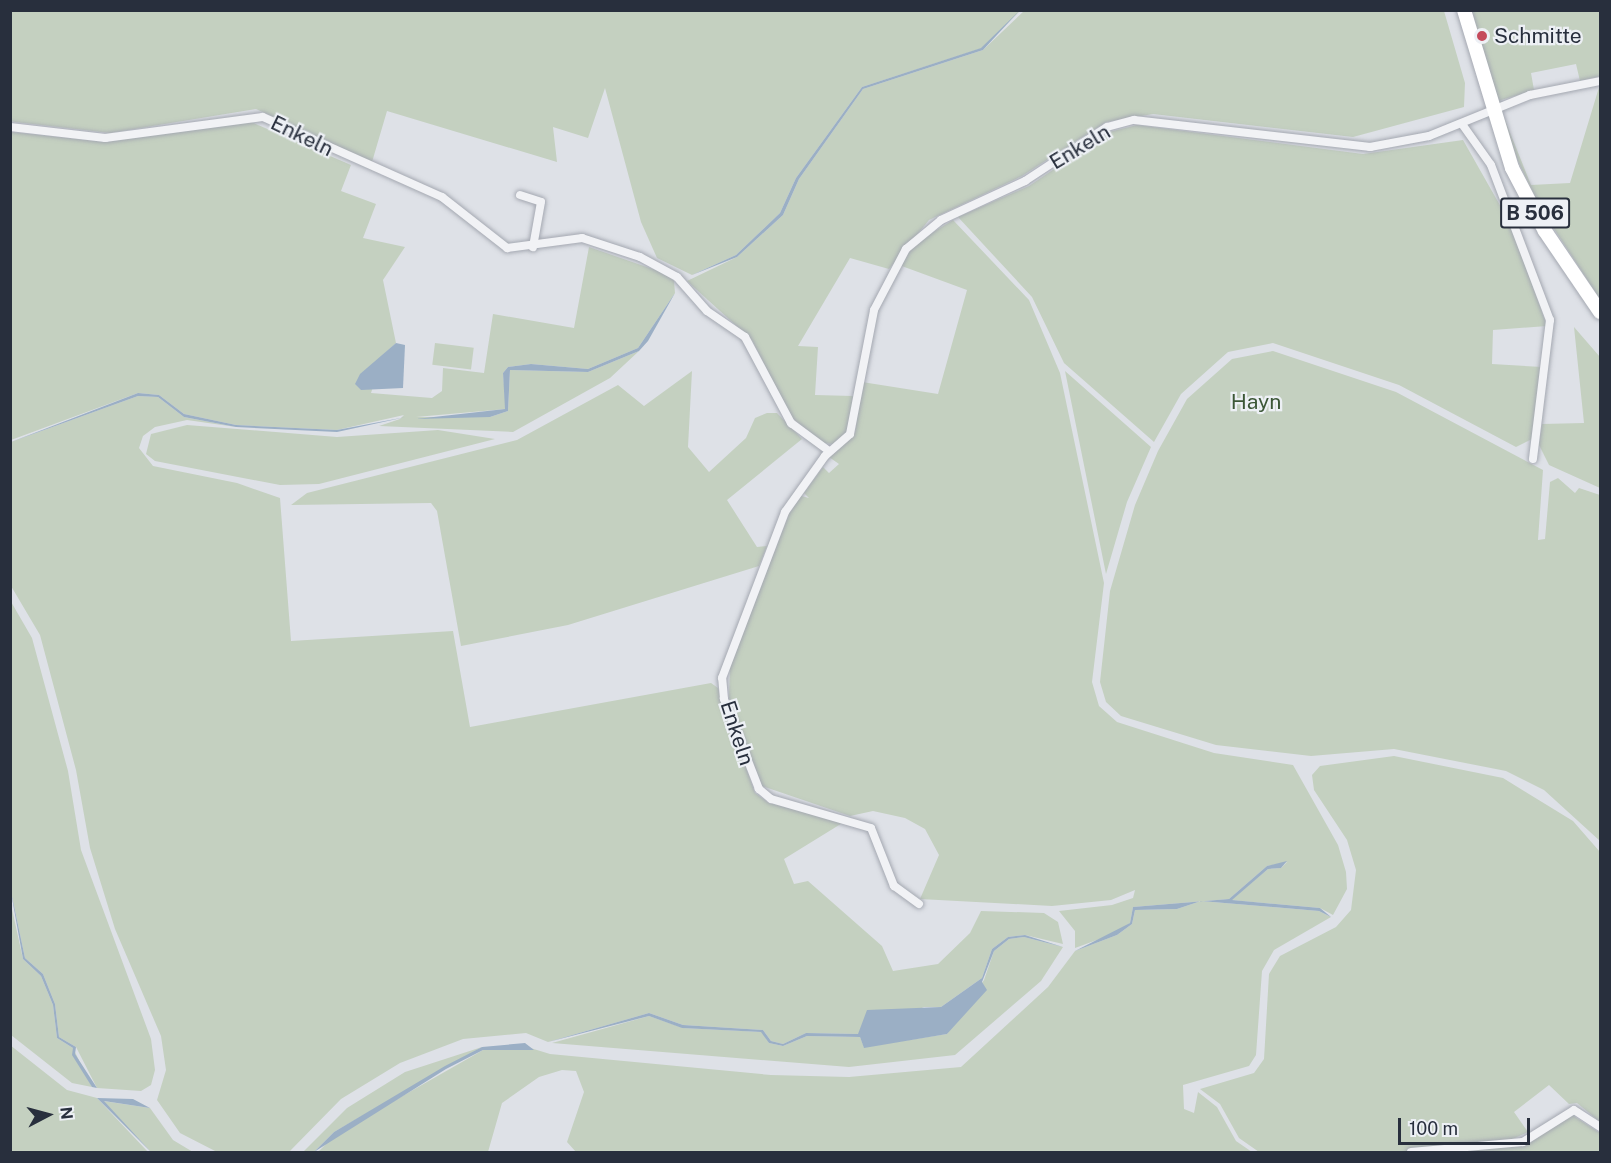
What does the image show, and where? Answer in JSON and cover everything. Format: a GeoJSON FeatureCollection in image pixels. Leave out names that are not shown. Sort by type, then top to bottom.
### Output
{"type":"FeatureCollection","features":[{"type":"Feature","properties":{"kind":"main road","name":"B 506"},"geometry":{"type":"LineString","coordinates":[[1464,10],[1491,108],[1532,208],[1600,312]]}},
{"type":"Feature","properties":{"kind":"street","name":"Enkeln"},"geometry":{"type":"LineString","coordinates":[[919,904],[894,886],[871,828],[771,799],[759,789],[724,699],[725,667],[785,512],[829,451],[846,440],[854,426],[874,310],[906,249],[930,226],[1025,181],[1107,127],[1157,120],[1370,147],[1412,141],[1462,124],[1491,108],[1600,81]]}},
{"type":"Feature","properties":{"kind":"street","name":"Enkeln"},"geometry":{"type":"LineString","coordinates":[[10,127],[105,138],[263,117],[442,197],[504,247],[533,247],[582,238],[671,272],[707,310],[749,341],[791,423],[829,451]]}},
{"type":"Feature","properties":{"kind":"street"},"geometry":{"type":"LineString","coordinates":[[1462,124],[1491,165],[1550,320],[1533,459]]}},
{"type":"Feature","properties":{"kind":"street"},"geometry":{"type":"LineString","coordinates":[[520,195],[541,202],[533,247]]}},
{"type":"Feature","properties":{"kind":"street"},"geometry":{"type":"LineString","coordinates":[[1411,1152],[1523,1142],[1574,1110],[1600,1127]]}},
{"type":"Feature","properties":{"kind":"green space"},"geometry":{"type":"Polygon","coordinates":[[[11,11],[1020,11],[982,48],[862,87],[796,178],[780,213],[736,255],[692,275],[657,258],[641,222],[605,88],[588,138],[553,127],[557,162],[387,111],[372,162],[256,109],[110,133],[15,122],[11,121],[11,11]]]}},
{"type":"Feature","properties":{"kind":"green space"},"geometry":{"type":"Polygon","coordinates":[[[1024,11],[1444,11],[1465,83],[1464,107],[1353,137],[1153,114],[1106,122],[1022,176],[929,220],[889,269],[850,258],[798,346],[818,347],[815,395],[853,396],[849,430],[833,444],[823,443],[791,417],[752,340],[687,281],[737,257],[783,215],[799,179],[863,89],[983,50],[1024,11]]]}},
{"type":"Feature","properties":{"kind":"green space"},"geometry":{"type":"Polygon","coordinates":[[[1472,11],[1600,11],[1600,76],[1580,81],[1576,64],[1531,73],[1534,90],[1498,101],[1472,11]]]}},
{"type":"Feature","properties":{"kind":"green space"},"geometry":{"type":"Polygon","coordinates":[[[1600,84],[1600,299],[1541,209],[1517,159],[1501,110],[1531,185],[1570,183],[1600,84]]]}},
{"type":"Feature","properties":{"kind":"green space"},"geometry":{"type":"Polygon","coordinates":[[[249,121],[351,165],[341,191],[376,204],[363,238],[405,247],[383,280],[396,343],[383,355],[371,393],[432,398],[442,391],[443,368],[484,373],[493,314],[574,328],[589,247],[664,273],[674,281],[675,293],[638,348],[588,369],[531,364],[508,367],[503,373],[506,409],[416,417],[490,417],[508,411],[510,370],[588,372],[639,351],[610,378],[513,432],[379,426],[400,419],[404,415],[337,430],[236,425],[184,414],[159,395],[138,393],[11,440],[11,132],[105,142],[249,121]]]}},
{"type":"Feature","properties":{"kind":"green space"},"geometry":{"type":"Polygon","coordinates":[[[1137,125],[1363,154],[1463,140],[1510,223],[1547,326],[1493,330],[1492,364],[1542,367],[1532,439],[1516,447],[1399,385],[1273,343],[1228,352],[1181,394],[1154,442],[1064,363],[1032,297],[958,217],[1029,186],[1109,132],[1137,125]]]}},
{"type":"Feature","properties":{"kind":"green space"},"geometry":{"type":"Polygon","coordinates":[[[953,220],[1029,300],[1060,373],[1104,583],[1092,682],[1099,706],[1117,722],[1214,753],[1293,765],[1338,845],[1346,872],[1347,889],[1333,915],[1320,908],[1231,900],[1268,869],[1281,868],[1287,862],[1267,866],[1229,899],[1133,907],[1130,923],[1116,933],[1075,948],[1075,931],[1059,911],[1112,905],[1133,898],[1135,890],[1111,900],[1052,906],[920,899],[939,855],[925,829],[905,818],[873,811],[850,816],[762,786],[729,698],[730,666],[789,514],[801,496],[809,498],[804,493],[823,467],[829,473],[839,464],[829,457],[855,433],[862,382],[938,394],[967,290],[899,265],[914,244],[953,220]]]}},
{"type":"Feature","properties":{"kind":"green space"},"geometry":{"type":"Polygon","coordinates":[[[1574,327],[1600,357],[1600,488],[1549,465],[1539,445],[1542,424],[1584,423],[1574,327]]]}},
{"type":"Feature","properties":{"kind":"green space"},"geometry":{"type":"Polygon","coordinates":[[[435,343],[474,348],[471,370],[432,365],[435,343]]]}},
{"type":"Feature","properties":{"kind":"green space","name":"Hayn"},"geometry":{"type":"Polygon","coordinates":[[[1273,351],[1396,392],[1543,470],[1538,540],[1545,539],[1550,482],[1558,478],[1575,493],[1579,488],[1600,495],[1600,841],[1544,790],[1506,771],[1394,749],[1311,756],[1216,745],[1121,716],[1106,702],[1100,682],[1110,591],[1135,505],[1158,451],[1187,399],[1232,359],[1273,351]]]}},
{"type":"Feature","properties":{"kind":"green space"},"geometry":{"type":"Polygon","coordinates":[[[692,371],[688,447],[709,472],[746,438],[755,418],[767,413],[777,413],[802,439],[727,500],[757,547],[767,546],[759,566],[568,625],[461,646],[437,511],[431,503],[291,505],[307,493],[517,440],[618,385],[644,406],[692,371]]]}},
{"type":"Feature","properties":{"kind":"green space"},"geometry":{"type":"Polygon","coordinates":[[[1065,371],[1151,447],[1127,502],[1106,574],[1065,371]]]}},
{"type":"Feature","properties":{"kind":"green space"},"geometry":{"type":"Polygon","coordinates":[[[138,396],[158,397],[184,417],[236,427],[187,420],[155,427],[143,436],[139,448],[153,466],[237,483],[280,498],[291,641],[453,631],[470,727],[711,683],[718,688],[755,793],[769,803],[844,822],[784,859],[794,884],[808,881],[882,946],[893,971],[938,964],[970,933],[981,911],[1044,913],[1058,922],[1063,944],[1025,935],[1008,937],[992,949],[982,978],[941,1007],[924,1007],[858,1034],[806,1033],[783,1044],[771,1041],[763,1030],[683,1025],[649,1013],[548,1042],[526,1033],[463,1039],[400,1063],[341,1099],[289,1152],[217,1152],[180,1133],[157,1100],[166,1070],[161,1036],[115,929],[90,848],[76,770],[40,635],[11,586],[11,442],[138,396]]]}},
{"type":"Feature","properties":{"kind":"green space"},"geometry":{"type":"Polygon","coordinates":[[[187,425],[337,437],[438,430],[495,439],[319,484],[280,485],[155,461],[146,454],[151,434],[187,425]]]}},
{"type":"Feature","properties":{"kind":"green space"},"geometry":{"type":"Polygon","coordinates":[[[10,600],[32,638],[68,771],[81,850],[151,1039],[155,1070],[151,1085],[141,1091],[97,1088],[76,1047],[59,1037],[55,1004],[43,974],[25,958],[10,887],[10,600]]]}},
{"type":"Feature","properties":{"kind":"green space"},"geometry":{"type":"Polygon","coordinates":[[[1394,756],[1503,778],[1573,821],[1600,852],[1600,1122],[1577,1103],[1569,1104],[1549,1085],[1514,1112],[1528,1132],[1508,1141],[1398,1152],[1259,1152],[1239,1138],[1220,1104],[1200,1089],[1254,1073],[1264,1059],[1269,974],[1280,956],[1336,927],[1351,910],[1356,870],[1347,840],[1314,790],[1312,775],[1320,766],[1394,756]]]}},
{"type":"Feature","properties":{"kind":"green space"},"geometry":{"type":"Polygon","coordinates":[[[10,900],[23,959],[41,976],[53,1005],[57,1038],[73,1048],[92,1087],[72,1083],[11,1035],[10,900]]]}},
{"type":"Feature","properties":{"kind":"green space"},"geometry":{"type":"Polygon","coordinates":[[[1201,901],[1319,911],[1331,917],[1274,950],[1262,971],[1256,1055],[1249,1066],[1183,1085],[1184,1109],[1194,1113],[1198,1092],[1217,1107],[1236,1141],[1252,1152],[576,1152],[567,1142],[584,1092],[576,1071],[562,1070],[539,1077],[502,1103],[488,1152],[318,1152],[336,1134],[483,1050],[524,1046],[550,1054],[771,1075],[849,1077],[961,1067],[1048,987],[1075,951],[1117,935],[1132,924],[1135,910],[1177,909],[1201,901]]]}},
{"type":"Feature","properties":{"kind":"green space"},"geometry":{"type":"Polygon","coordinates":[[[1024,937],[1063,947],[1041,981],[955,1055],[849,1067],[552,1043],[649,1016],[683,1028],[762,1032],[769,1043],[783,1046],[807,1036],[860,1037],[864,1047],[947,1034],[984,980],[994,951],[1009,939],[1024,937]]]}},
{"type":"Feature","properties":{"kind":"green space"},"geometry":{"type":"Polygon","coordinates":[[[10,1045],[67,1090],[97,1098],[148,1152],[11,1152],[10,1045]]]}},
{"type":"Feature","properties":{"kind":"green space"},"geometry":{"type":"Polygon","coordinates":[[[482,1047],[334,1132],[314,1152],[303,1152],[347,1108],[405,1072],[482,1047]]]}},
{"type":"Feature","properties":{"kind":"green space"},"geometry":{"type":"Polygon","coordinates":[[[103,1101],[150,1108],[173,1140],[193,1152],[151,1152],[103,1101]]]}},
{"type":"Feature","properties":{"kind":"green space"},"geometry":{"type":"Polygon","coordinates":[[[1572,1115],[1600,1133],[1600,1152],[1441,1152],[1525,1146],[1572,1115]]]}},
{"type":"Feature","properties":{"kind":"water"},"geometry":{"type":"Polygon","coordinates":[[[1020,10],[983,50],[863,89],[799,179],[783,215],[737,257],[692,275],[736,255],[780,213],[796,178],[862,87],[981,48],[1020,10]]]}},
{"type":"Feature","properties":{"kind":"water"},"geometry":{"type":"Polygon","coordinates":[[[675,293],[648,341],[639,351],[588,372],[510,370],[508,411],[490,417],[416,419],[505,409],[503,373],[508,367],[531,364],[588,369],[638,348],[675,293]]]}},
{"type":"Feature","properties":{"kind":"water"},"geometry":{"type":"Polygon","coordinates":[[[396,343],[405,345],[403,388],[361,390],[355,384],[360,374],[396,343]]]}},
{"type":"Feature","properties":{"kind":"water"},"geometry":{"type":"Polygon","coordinates":[[[138,393],[159,395],[184,414],[236,425],[337,430],[406,417],[337,432],[236,427],[184,417],[158,397],[138,396],[11,442],[138,393]]]}},
{"type":"Feature","properties":{"kind":"water"},"geometry":{"type":"Polygon","coordinates":[[[1287,861],[1281,868],[1268,869],[1232,900],[1320,908],[1331,917],[1319,911],[1203,901],[1229,899],[1267,866],[1287,861]]]}},
{"type":"Feature","properties":{"kind":"water"},"geometry":{"type":"Polygon","coordinates":[[[10,887],[25,958],[43,974],[55,1004],[59,1037],[76,1047],[75,1054],[97,1088],[92,1087],[72,1055],[73,1048],[57,1038],[53,1005],[41,976],[23,959],[10,887]]]}},
{"type":"Feature","properties":{"kind":"water"},"geometry":{"type":"Polygon","coordinates":[[[1200,901],[1177,909],[1135,910],[1132,924],[1117,935],[1075,951],[1130,923],[1133,907],[1200,901]]]}},
{"type":"Feature","properties":{"kind":"water"},"geometry":{"type":"Polygon","coordinates":[[[1025,935],[1063,947],[1024,937],[1009,939],[994,951],[982,982],[987,990],[947,1034],[864,1048],[860,1037],[807,1036],[783,1046],[769,1043],[761,1032],[682,1028],[649,1016],[548,1042],[649,1013],[683,1025],[763,1030],[771,1041],[783,1044],[806,1033],[858,1034],[867,1010],[941,1007],[982,978],[992,949],[1008,937],[1025,935]]]}},
{"type":"Feature","properties":{"kind":"water"},"geometry":{"type":"Polygon","coordinates":[[[525,1043],[534,1050],[483,1050],[446,1069],[314,1152],[334,1132],[445,1066],[482,1047],[525,1043]]]}},
{"type":"Feature","properties":{"kind":"water"},"geometry":{"type":"Polygon","coordinates":[[[97,1098],[133,1099],[150,1108],[104,1101],[151,1152],[97,1098]]]}},
{"type":"Feature","properties":{"kind":"place","name":"Schmitte"},"geometry":{"type":"Point","coordinates":[1482,36]}}]}
